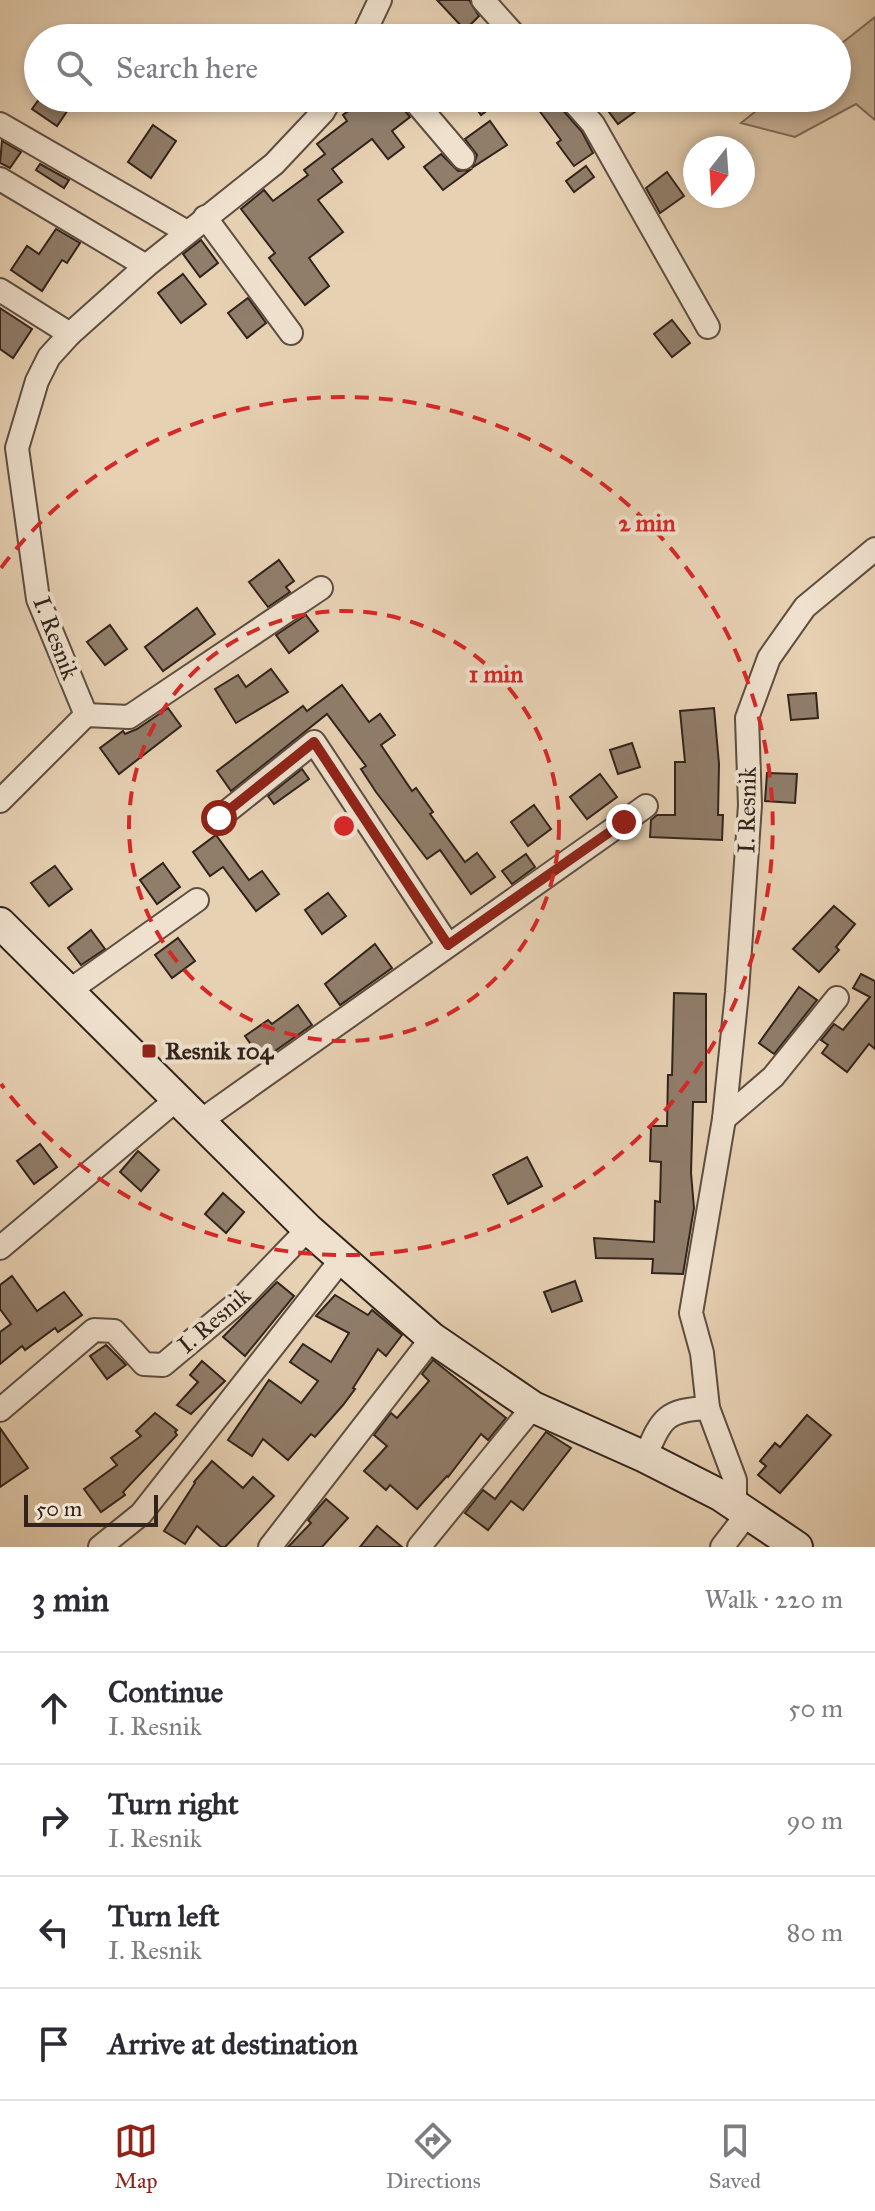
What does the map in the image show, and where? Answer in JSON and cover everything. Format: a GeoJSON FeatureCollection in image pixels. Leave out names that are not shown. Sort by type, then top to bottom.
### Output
{"type":"FeatureCollection","features":[{"type":"Feature","properties":{"kind":"street"},"geometry":{"type":"LineString","coordinates":[[369,24],[380,0]]}},
{"type":"Feature","properties":{"kind":"street"},"geometry":{"type":"LineString","coordinates":[[483,0],[504,24]]}},
{"type":"Feature","properties":{"kind":"street","name":"I. Resnik"},"geometry":{"type":"LineString","coordinates":[[86,715],[38,599],[17,448],[43,366],[70,334],[146,266],[274,164],[323,112]]}},
{"type":"Feature","properties":{"kind":"street"},"geometry":{"type":"LineString","coordinates":[[424,112],[463,158]]}},
{"type":"Feature","properties":{"kind":"street"},"geometry":{"type":"LineString","coordinates":[[582,112],[593,124],[708,327]]}},
{"type":"Feature","properties":{"kind":"street"},"geometry":{"type":"LineString","coordinates":[[0,124],[187,232]]}},
{"type":"Feature","properties":{"kind":"street"},"geometry":{"type":"LineString","coordinates":[[0,179],[146,266]]}},
{"type":"Feature","properties":{"kind":"street"},"geometry":{"type":"LineString","coordinates":[[205,217],[291,333]]}},
{"type":"Feature","properties":{"kind":"street"},"geometry":{"type":"LineString","coordinates":[[0,290],[70,334]]}},
{"type":"Feature","properties":{"kind":"street","name":"I. Resnik"},"geometry":{"type":"LineString","coordinates":[[742,1509],[732,1471],[708,1408],[702,1353],[691,1313],[724,1119],[737,992],[750,805],[747,718],[769,658],[805,607],[875,549]]}},
{"type":"Feature","properties":{"kind":"street"},"geometry":{"type":"LineString","coordinates":[[0,801],[86,715],[129,717],[321,588]]}},
{"type":"Feature","properties":{"kind":"street"},"geometry":{"type":"LineString","coordinates":[[219,818],[314,742],[448,945]]}},
{"type":"Feature","properties":{"kind":"street"},"geometry":{"type":"LineString","coordinates":[[199,1122],[646,806]]}},
{"type":"Feature","properties":{"kind":"street"},"geometry":{"type":"LineString","coordinates":[[69,991],[197,900]]}},
{"type":"Feature","properties":{"kind":"street"},"geometry":{"type":"LineString","coordinates":[[0,923],[308,1229],[432,1338],[533,1407],[645,1457],[742,1509],[797,1547]]}},
{"type":"Feature","properties":{"kind":"street"},"geometry":{"type":"LineString","coordinates":[[724,1119],[773,1077],[837,998]]}},
{"type":"Feature","properties":{"kind":"street"},"geometry":{"type":"LineString","coordinates":[[0,1248],[177,1099]]}},
{"type":"Feature","properties":{"kind":"street","name":"I. Resnik"},"geometry":{"type":"LineString","coordinates":[[0,1410],[94,1330],[114,1331],[144,1364],[163,1365],[236,1304],[308,1229]]}},
{"type":"Feature","properties":{"kind":"street"},"geometry":{"type":"LineString","coordinates":[[100,1547],[141,1514],[341,1260]]}},
{"type":"Feature","properties":{"kind":"street"},"geometry":{"type":"LineString","coordinates":[[270,1547],[432,1338]]}},
{"type":"Feature","properties":{"kind":"street"},"geometry":{"type":"LineString","coordinates":[[419,1547],[533,1407]]}},
{"type":"Feature","properties":{"kind":"street"},"geometry":{"type":"LineString","coordinates":[[645,1457],[659,1427],[670,1415],[681,1409],[708,1408]]}},
{"type":"Feature","properties":{"kind":"street"},"geometry":{"type":"LineString","coordinates":[[722,1547],[742,1509]]}},
{"type":"Feature","properties":{"kind":"shaded area"},"geometry":{"type":"Polygon","coordinates":[[[875,17],[875,120],[856,104],[851,107],[851,36],[875,17]]]}},
{"type":"Feature","properties":{"kind":"shaded area"},"geometry":{"type":"Polygon","coordinates":[[[755,112],[841,112],[795,137],[741,123],[755,112]]]}},
{"type":"Feature","properties":{"kind":"building"},"geometry":{"type":"Polygon","coordinates":[[[437,0],[469,0],[479,16],[471,24],[459,24],[437,0]]]}},
{"type":"Feature","properties":{"kind":"building"},"geometry":{"type":"Polygon","coordinates":[[[36,112],[66,112],[57,126],[36,112]]]}},
{"type":"Feature","properties":{"kind":"building"},"geometry":{"type":"Polygon","coordinates":[[[347,112],[406,112],[410,117],[392,131],[404,147],[388,159],[372,139],[332,169],[342,182],[318,200],[343,232],[309,258],[329,286],[305,305],[269,258],[275,253],[241,209],[264,190],[273,201],[308,175],[304,170],[325,154],[317,144],[347,121],[343,115],[347,112]]]}},
{"type":"Feature","properties":{"kind":"building"},"geometry":{"type":"Polygon","coordinates":[[[540,112],[564,112],[582,132],[593,153],[574,166],[557,143],[561,140],[540,112]]]}},
{"type":"Feature","properties":{"kind":"building"},"geometry":{"type":"Polygon","coordinates":[[[609,112],[635,112],[618,124],[609,112]]]}},
{"type":"Feature","properties":{"kind":"building"},"geometry":{"type":"Polygon","coordinates":[[[490,121],[507,145],[473,167],[477,155],[465,139],[490,121]]]}},
{"type":"Feature","properties":{"kind":"building"},"geometry":{"type":"Polygon","coordinates":[[[153,125],[176,141],[151,178],[128,162],[153,125]]]}},
{"type":"Feature","properties":{"kind":"building"},"geometry":{"type":"Polygon","coordinates":[[[2,141],[21,152],[10,168],[0,163],[2,141]]]}},
{"type":"Feature","properties":{"kind":"building"},"geometry":{"type":"Polygon","coordinates":[[[441,154],[458,171],[470,170],[443,190],[424,167],[441,154]]]}},
{"type":"Feature","properties":{"kind":"building"},"geometry":{"type":"Polygon","coordinates":[[[40,164],[69,180],[64,188],[36,170],[40,164]]]}},
{"type":"Feature","properties":{"kind":"building"},"geometry":{"type":"Polygon","coordinates":[[[586,166],[594,177],[574,192],[566,181],[586,166]]]}},
{"type":"Feature","properties":{"kind":"building"},"geometry":{"type":"Polygon","coordinates":[[[667,172],[683,197],[660,213],[646,188],[667,172]]]}},
{"type":"Feature","properties":{"kind":"building"},"geometry":{"type":"Polygon","coordinates":[[[56,229],[80,243],[67,263],[62,260],[42,291],[11,270],[27,246],[39,254],[56,229]]]}},
{"type":"Feature","properties":{"kind":"building"},"geometry":{"type":"Polygon","coordinates":[[[201,240],[218,263],[200,277],[183,254],[201,240]]]}},
{"type":"Feature","properties":{"kind":"building"},"geometry":{"type":"Polygon","coordinates":[[[183,274],[206,304],[181,323],[158,293],[183,274]]]}},
{"type":"Feature","properties":{"kind":"building"},"geometry":{"type":"Polygon","coordinates":[[[248,298],[266,323],[247,338],[228,313],[248,298]]]}},
{"type":"Feature","properties":{"kind":"building"},"geometry":{"type":"Polygon","coordinates":[[[0,308],[32,329],[13,358],[0,349],[0,308]]]}},
{"type":"Feature","properties":{"kind":"building"},"geometry":{"type":"Polygon","coordinates":[[[672,320],[690,343],[672,357],[654,334],[672,320]]]}},
{"type":"Feature","properties":{"kind":"building"},"geometry":{"type":"Polygon","coordinates":[[[279,560],[294,581],[286,587],[290,592],[268,607],[249,582],[279,560]]]}},
{"type":"Feature","properties":{"kind":"building"},"geometry":{"type":"Polygon","coordinates":[[[197,608],[215,634],[163,671],[145,647],[197,608]]]}},
{"type":"Feature","properties":{"kind":"building"},"geometry":{"type":"Polygon","coordinates":[[[306,615],[318,631],[289,653],[276,635],[306,615]]]}},
{"type":"Feature","properties":{"kind":"building"},"geometry":{"type":"Polygon","coordinates":[[[110,625],[127,649],[105,665],[87,642],[110,625]]]}},
{"type":"Feature","properties":{"kind":"building"},"geometry":{"type":"Polygon","coordinates":[[[271,669],[288,692],[236,723],[215,689],[238,675],[246,687],[271,669]]]}},
{"type":"Feature","properties":{"kind":"building"},"geometry":{"type":"Polygon","coordinates":[[[342,685],[369,722],[380,714],[395,735],[381,745],[412,791],[416,788],[433,812],[430,814],[465,862],[477,853],[495,877],[471,894],[440,850],[427,859],[376,792],[361,769],[366,766],[327,714],[231,791],[217,771],[303,706],[307,711],[342,685]]]}},
{"type":"Feature","properties":{"kind":"building"},"geometry":{"type":"Polygon","coordinates":[[[816,693],[818,718],[791,720],[788,695],[816,693]]]}},
{"type":"Feature","properties":{"kind":"building"},"geometry":{"type":"Polygon","coordinates":[[[168,708],[181,726],[119,774],[100,748],[123,731],[125,734],[137,729],[168,708]]]}},
{"type":"Feature","properties":{"kind":"building"},"geometry":{"type":"Polygon","coordinates":[[[714,708],[719,764],[718,815],[723,815],[722,840],[650,837],[651,820],[657,815],[675,815],[675,762],[685,762],[680,711],[714,708]]]}},
{"type":"Feature","properties":{"kind":"building"},"geometry":{"type":"Polygon","coordinates":[[[632,743],[640,767],[618,774],[610,750],[632,743]]]}},
{"type":"Feature","properties":{"kind":"building"},"geometry":{"type":"Polygon","coordinates":[[[302,769],[309,779],[274,804],[268,796],[302,769]]]}},
{"type":"Feature","properties":{"kind":"building"},"geometry":{"type":"Polygon","coordinates":[[[767,773],[797,774],[795,803],[765,801],[767,773]]]}},
{"type":"Feature","properties":{"kind":"building"},"geometry":{"type":"Polygon","coordinates":[[[600,774],[617,797],[587,819],[570,797],[600,774]]]}},
{"type":"Feature","properties":{"kind":"building"},"geometry":{"type":"Polygon","coordinates":[[[534,805],[551,829],[528,846],[511,822],[534,805]]]}},
{"type":"Feature","properties":{"kind":"building"},"geometry":{"type":"Polygon","coordinates":[[[216,835],[249,880],[262,871],[279,894],[256,911],[223,867],[210,876],[193,852],[216,835]]]}},
{"type":"Feature","properties":{"kind":"building"},"geometry":{"type":"Polygon","coordinates":[[[526,854],[535,867],[512,884],[502,871],[526,854]]]}},
{"type":"Feature","properties":{"kind":"building"},"geometry":{"type":"Polygon","coordinates":[[[163,863],[180,887],[157,904],[140,880],[163,863]]]}},
{"type":"Feature","properties":{"kind":"building"},"geometry":{"type":"Polygon","coordinates":[[[55,866],[72,889],[49,906],[31,883],[55,866]]]}},
{"type":"Feature","properties":{"kind":"building"},"geometry":{"type":"Polygon","coordinates":[[[328,893],[346,916],[322,934],[305,910],[328,893]]]}},
{"type":"Feature","properties":{"kind":"building"},"geometry":{"type":"Polygon","coordinates":[[[834,906],[855,924],[836,947],[839,950],[819,972],[793,949],[834,906]]]}},
{"type":"Feature","properties":{"kind":"building"},"geometry":{"type":"Polygon","coordinates":[[[91,930],[105,949],[81,965],[68,948],[91,930]]]}},
{"type":"Feature","properties":{"kind":"building"},"geometry":{"type":"Polygon","coordinates":[[[178,938],[195,961],[172,978],[155,955],[178,938]]]}},
{"type":"Feature","properties":{"kind":"building"},"geometry":{"type":"Polygon","coordinates":[[[375,944],[392,968],[340,1005],[325,984],[375,944]]]}},
{"type":"Feature","properties":{"kind":"building"},"geometry":{"type":"Polygon","coordinates":[[[861,974],[875,981],[875,1049],[869,1044],[847,1072],[822,1053],[828,1045],[821,1040],[834,1024],[843,1030],[870,997],[853,988],[861,974]]]}},
{"type":"Feature","properties":{"kind":"building"},"geometry":{"type":"Polygon","coordinates":[[[799,987],[817,1000],[774,1054],[759,1043],[799,987]]]}},
{"type":"Feature","properties":{"kind":"building"},"geometry":{"type":"Polygon","coordinates":[[[674,993],[706,994],[706,1102],[693,1102],[691,1173],[694,1208],[683,1274],[652,1273],[653,1259],[596,1258],[594,1238],[654,1242],[655,1201],[660,1202],[661,1162],[650,1161],[651,1126],[667,1126],[674,993]]]}},
{"type":"Feature","properties":{"kind":"building"},"geometry":{"type":"Polygon","coordinates":[[[298,1005],[312,1025],[262,1060],[245,1036],[268,1020],[272,1024],[298,1005]]]}},
{"type":"Feature","properties":{"kind":"building"},"geometry":{"type":"Polygon","coordinates":[[[40,1144],[57,1167],[34,1184],[17,1161],[40,1144]]]}},
{"type":"Feature","properties":{"kind":"building"},"geometry":{"type":"Polygon","coordinates":[[[138,1151],[159,1170],[141,1191],[120,1172],[138,1151]]]}},
{"type":"Feature","properties":{"kind":"building"},"geometry":{"type":"Polygon","coordinates":[[[527,1157],[542,1186],[508,1204],[493,1175],[527,1157]]]}},
{"type":"Feature","properties":{"kind":"building"},"geometry":{"type":"Polygon","coordinates":[[[223,1193],[244,1212],[226,1233],[205,1214],[223,1193]]]}},
{"type":"Feature","properties":{"kind":"building"},"geometry":{"type":"Polygon","coordinates":[[[12,1276],[37,1311],[64,1292],[82,1315],[58,1332],[55,1328],[25,1350],[22,1346],[0,1364],[0,1332],[11,1324],[0,1309],[0,1285],[12,1276]]]}},
{"type":"Feature","properties":{"kind":"building"},"geometry":{"type":"Polygon","coordinates":[[[575,1281],[582,1301],[552,1312],[544,1292],[575,1281]]]}},
{"type":"Feature","properties":{"kind":"building"},"geometry":{"type":"Polygon","coordinates":[[[277,1282],[294,1296],[245,1356],[223,1337],[277,1282]]]}},
{"type":"Feature","properties":{"kind":"building"},"geometry":{"type":"Polygon","coordinates":[[[335,1295],[368,1315],[372,1310],[402,1335],[386,1356],[378,1349],[343,1405],[315,1437],[311,1434],[288,1460],[263,1439],[252,1456],[228,1440],[269,1380],[301,1403],[318,1381],[290,1362],[303,1344],[331,1362],[349,1333],[316,1316],[335,1295]]]}},
{"type":"Feature","properties":{"kind":"building"},"geometry":{"type":"Polygon","coordinates":[[[106,1345],[126,1365],[107,1379],[90,1356],[106,1345]]]}},
{"type":"Feature","properties":{"kind":"building"},"geometry":{"type":"Polygon","coordinates":[[[433,1360],[506,1418],[488,1440],[481,1434],[448,1477],[417,1509],[390,1485],[386,1490],[364,1471],[387,1446],[374,1435],[391,1413],[397,1418],[429,1381],[422,1374],[433,1360]]]}},
{"type":"Feature","properties":{"kind":"building"},"geometry":{"type":"Polygon","coordinates":[[[202,1361],[225,1381],[191,1414],[177,1405],[198,1382],[190,1375],[202,1361]]]}},
{"type":"Feature","properties":{"kind":"building"},"geometry":{"type":"Polygon","coordinates":[[[155,1413],[177,1430],[177,1435],[123,1492],[125,1495],[101,1512],[84,1489],[117,1465],[111,1458],[141,1436],[136,1431],[155,1413]]]}},
{"type":"Feature","properties":{"kind":"building"},"geometry":{"type":"Polygon","coordinates":[[[807,1415],[831,1435],[780,1493],[758,1475],[766,1466],[760,1461],[775,1443],[780,1447],[807,1415]]]}},
{"type":"Feature","properties":{"kind":"building"},"geometry":{"type":"Polygon","coordinates":[[[0,1428],[28,1468],[0,1487],[0,1428]]]}},
{"type":"Feature","properties":{"kind":"building"},"geometry":{"type":"Polygon","coordinates":[[[546,1432],[571,1448],[523,1510],[511,1501],[488,1530],[465,1513],[483,1490],[495,1499],[546,1432]]]}},
{"type":"Feature","properties":{"kind":"building"},"geometry":{"type":"Polygon","coordinates":[[[212,1461],[243,1488],[253,1477],[274,1496],[225,1547],[197,1526],[185,1544],[164,1531],[194,1482],[212,1461]]]}},
{"type":"Feature","properties":{"kind":"building"},"geometry":{"type":"Polygon","coordinates":[[[326,1499],[348,1518],[322,1547],[288,1547],[311,1523],[308,1520],[326,1499]]]}},
{"type":"Feature","properties":{"kind":"building"},"geometry":{"type":"Polygon","coordinates":[[[377,1526],[402,1547],[360,1547],[377,1526]]]}},
{"type":"Feature","properties":{"kind":"place","name":"Resnik 104"},"geometry":{"type":"Point","coordinates":[149,1051]}},
{"type":"Feature","properties":{"kind":"route"},"geometry":{"type":"LineString","coordinates":[[219,818],[314,742],[448,945],[624,822]]}}]}
